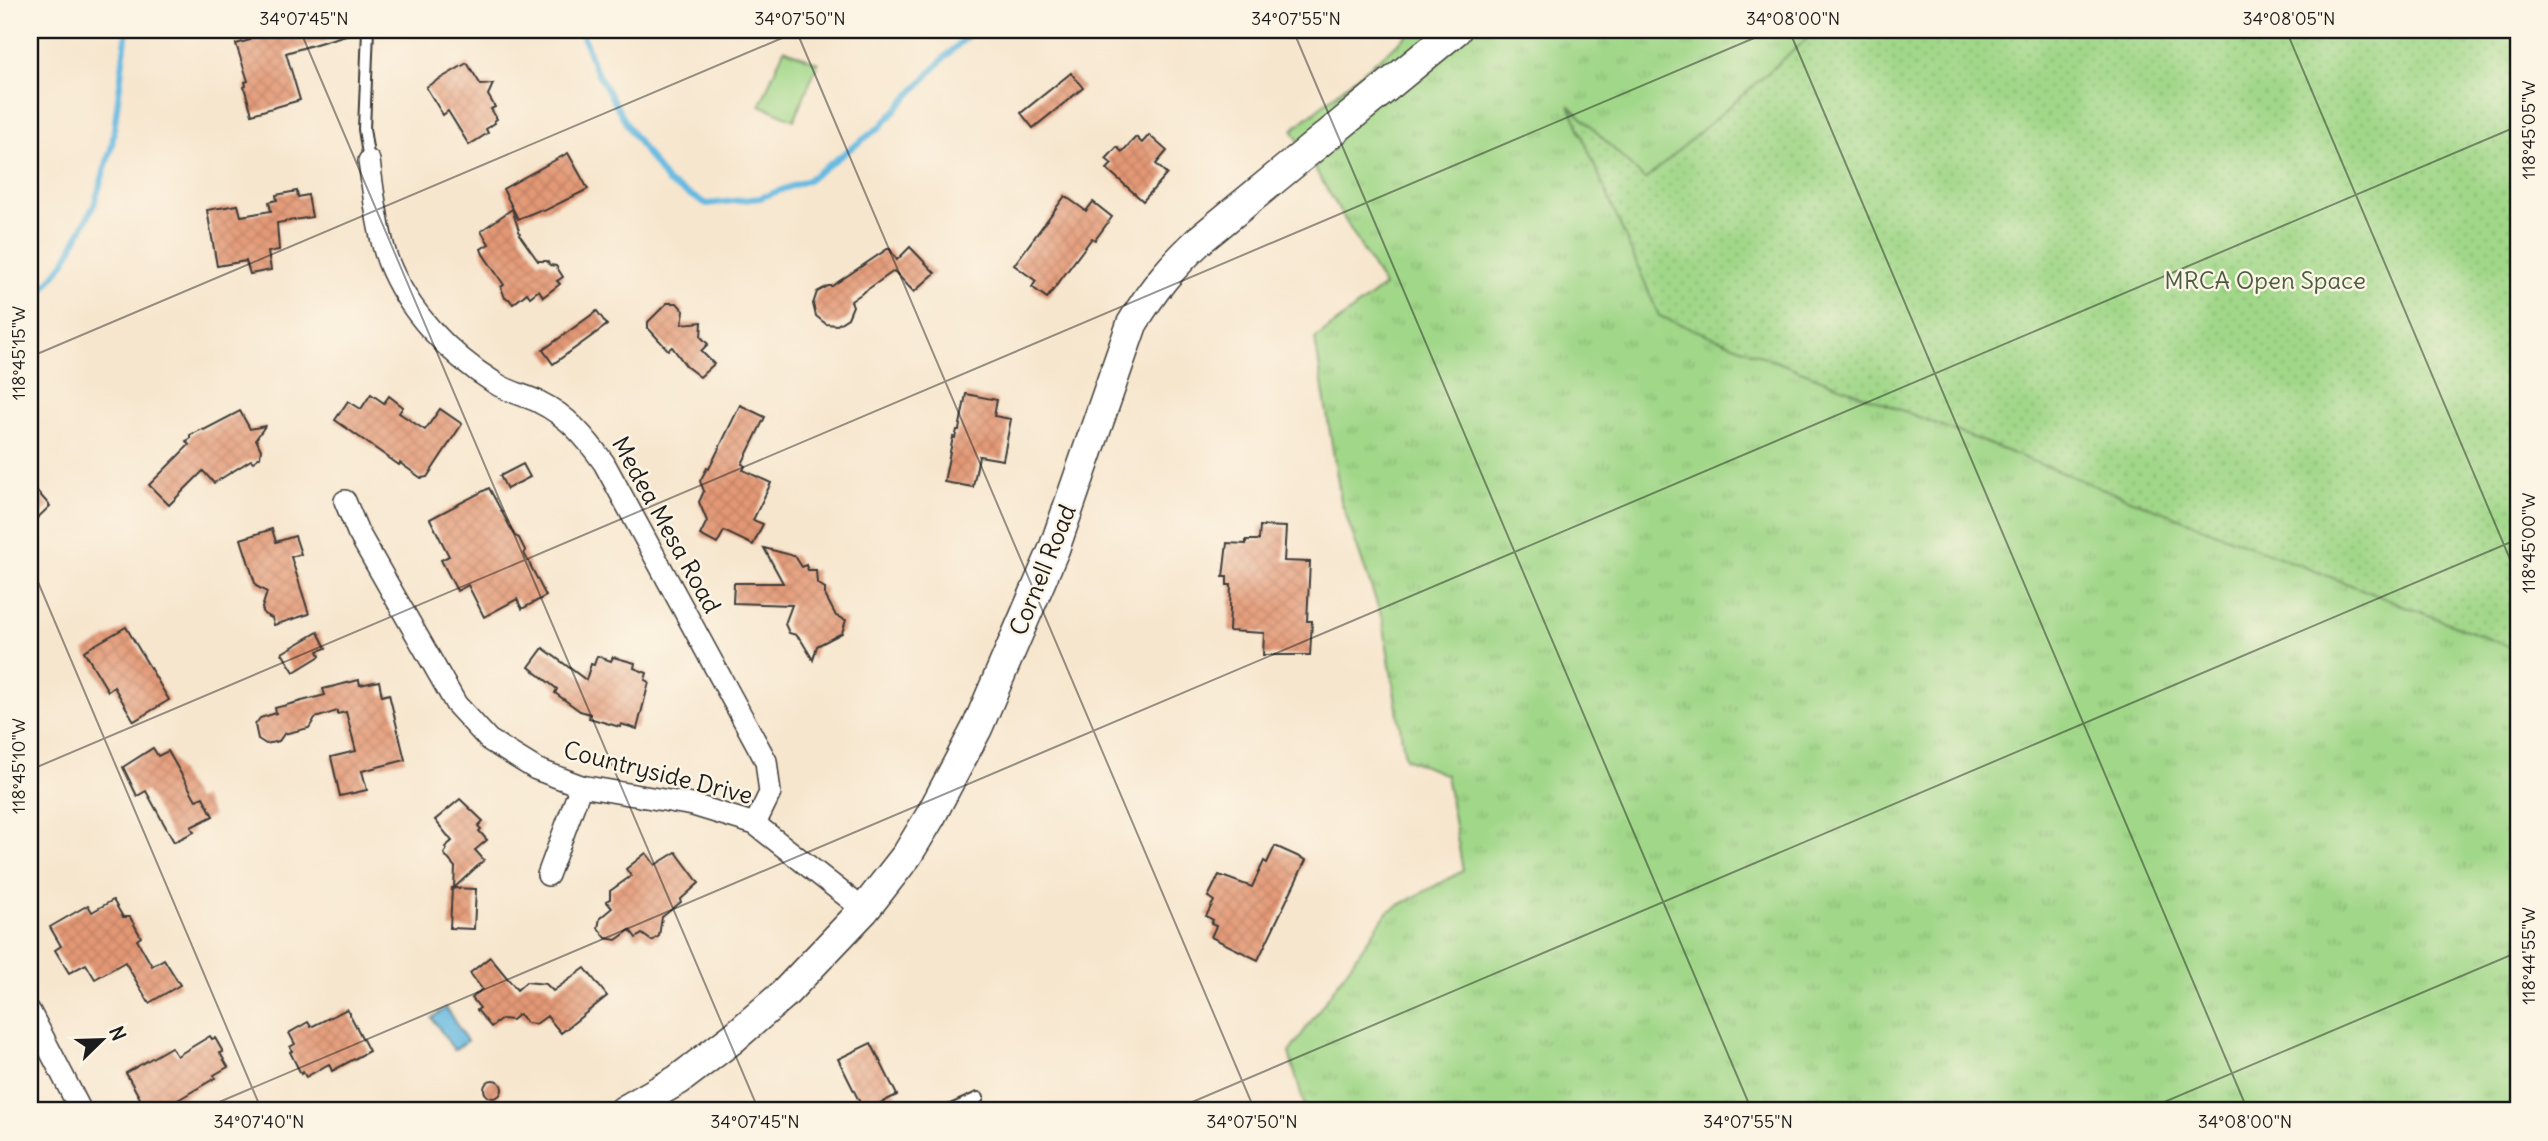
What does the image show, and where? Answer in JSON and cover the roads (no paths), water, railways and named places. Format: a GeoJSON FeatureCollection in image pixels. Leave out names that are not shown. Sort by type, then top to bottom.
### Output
{"type":"FeatureCollection","features":[{"type":"Feature","properties":{"kind":"main road","name":"Cornell Road"},"geometry":{"type":"LineString","coordinates":[[624,1111],[678,1080],[733,1039],[784,995],[864,910],[907,855],[977,728],[1054,549],[1132,324],[1152,291],[1175,263],[1201,239],[1452,31]]}},
{"type":"Feature","properties":{"kind":"street","name":"Medea Mesa Road"},"geometry":{"type":"LineString","coordinates":[[369,162],[388,260],[413,310],[447,346],[496,384],[540,402],[564,417],[585,437],[604,463],[766,761],[770,793],[755,824]]}},
{"type":"Feature","properties":{"kind":"street","name":"Countryside Drive"},"geometry":{"type":"LineString","coordinates":[[345,501],[358,532],[456,704],[489,740],[536,769],[581,786],[693,805],[755,824],[864,910]]}},
{"type":"Feature","properties":{"kind":"street"},"geometry":{"type":"LineString","coordinates":[[548,875],[581,786]]}},
{"type":"Feature","properties":{"kind":"street"},"geometry":{"type":"LineString","coordinates":[[30,1012],[81,1111]]}},
{"type":"Feature","properties":{"kind":"lane"},"geometry":{"type":"LineString","coordinates":[[368,30],[364,130],[369,162]]}},
{"type":"Feature","properties":{"kind":"lane"},"geometry":{"type":"LineString","coordinates":[[949,1111],[978,1098]]}},
{"type":"Feature","properties":{"kind":"water"},"geometry":{"type":"Polygon","coordinates":[[[446,1008],[467,1041],[454,1050],[432,1018],[446,1008]]]}},
{"type":"Feature","properties":{"kind":"waterway"},"geometry":{"type":"LineString","coordinates":[[30,306],[64,263],[94,205],[112,145],[127,30]]}},
{"type":"Feature","properties":{"kind":"waterway"},"geometry":{"type":"LineString","coordinates":[[581,30],[594,67],[632,133],[668,183],[707,204],[760,198],[808,180],[880,127],[974,30]]}},
{"type":"Feature","properties":{"kind":"park label","name":"MRCA Open Space"},"geometry":{"type":"Point","coordinates":[2265,281]}}]}
